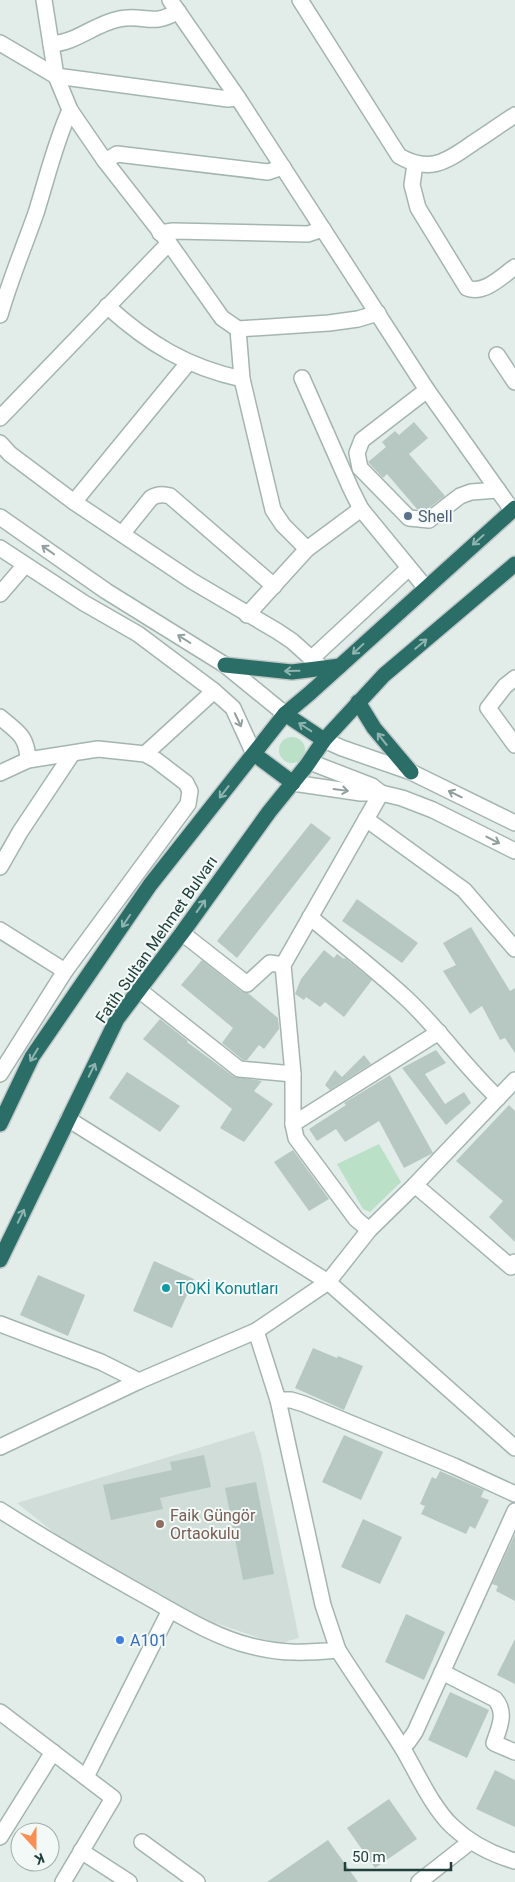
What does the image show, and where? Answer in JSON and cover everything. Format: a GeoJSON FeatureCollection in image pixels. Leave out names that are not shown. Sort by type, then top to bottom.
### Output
{"type":"FeatureCollection","features":[{"type":"Feature","properties":{"kind":"highway"},"geometry":{"type":"LineString","coordinates":[[514,509],[285,714],[324,740],[384,675],[515,564]]}},
{"type":"Feature","properties":{"kind":"highway"},"geometry":{"type":"LineString","coordinates":[[225,665],[292,672],[317,663],[340,666]]}},
{"type":"Feature","properties":{"kind":"highway"},"geometry":{"type":"LineString","coordinates":[[358,702],[374,728],[410,772]]}},
{"type":"Feature","properties":{"kind":"highway","name":"Fatih Sultan Mehmet Bulvarı"},"geometry":{"type":"LineString","coordinates":[[0,1124],[32,1057],[139,902],[285,714]]}},
{"type":"Feature","properties":{"kind":"highway","name":"Fatih Sultan Mehmet Bulvarı"},"geometry":{"type":"LineString","coordinates":[[0,1260],[117,1018],[182,933],[268,812],[293,784],[324,740]]}},
{"type":"Feature","properties":{"kind":"highway"},"geometry":{"type":"LineString","coordinates":[[254,754],[293,784]]}},
{"type":"Feature","properties":{"kind":"street"},"geometry":{"type":"LineString","coordinates":[[44,0],[56,76],[70,110],[105,161],[165,238],[222,318],[238,329],[329,323],[358,319],[378,313]]}},
{"type":"Feature","properties":{"kind":"street"},"geometry":{"type":"LineString","coordinates":[[300,0],[399,156],[414,164],[432,165],[449,160],[515,115]]}},
{"type":"Feature","properties":{"kind":"street"},"geometry":{"type":"LineString","coordinates":[[51,44],[63,44],[101,23],[121,18],[160,20],[168,18],[174,5]]}},
{"type":"Feature","properties":{"kind":"street"},"geometry":{"type":"LineString","coordinates":[[174,5],[238,98],[427,390],[498,490],[514,509]]}},
{"type":"Feature","properties":{"kind":"street"},"geometry":{"type":"LineString","coordinates":[[0,43],[56,76],[228,99],[238,98]]}},
{"type":"Feature","properties":{"kind":"street"},"geometry":{"type":"LineString","coordinates":[[0,315],[4,284],[36,213],[59,134],[70,110]]}},
{"type":"Feature","properties":{"kind":"street"},"geometry":{"type":"LineString","coordinates":[[105,161],[117,154],[268,172],[283,167]]}},
{"type":"Feature","properties":{"kind":"street"},"geometry":{"type":"LineString","coordinates":[[414,164],[412,185],[418,208],[467,288],[474,290],[483,289],[515,266]]}},
{"type":"Feature","properties":{"kind":"street"},"geometry":{"type":"LineString","coordinates":[[0,418],[107,306],[165,238],[174,231],[308,234],[323,228]]}},
{"type":"Feature","properties":{"kind":"street"},"geometry":{"type":"LineString","coordinates":[[107,306],[153,343],[188,363],[242,380]]}},
{"type":"Feature","properties":{"kind":"street"},"geometry":{"type":"LineString","coordinates":[[238,329],[242,380],[273,510],[283,525],[308,549]]}},
{"type":"Feature","properties":{"kind":"street"},"geometry":{"type":"LineString","coordinates":[[497,356],[515,382]]}},
{"type":"Feature","properties":{"kind":"street"},"geometry":{"type":"LineString","coordinates":[[74,502],[188,363]]}},
{"type":"Feature","properties":{"kind":"street"},"geometry":{"type":"LineString","coordinates":[[302,378],[361,508],[425,587]]}},
{"type":"Feature","properties":{"kind":"street"},"geometry":{"type":"LineString","coordinates":[[427,390],[362,440],[357,453],[360,468],[409,518],[420,520],[429,520],[460,496],[471,492],[498,490]]}},
{"type":"Feature","properties":{"kind":"street"},"geometry":{"type":"LineString","coordinates":[[0,442],[10,454],[74,502],[192,581],[277,631],[317,663],[409,568]]}},
{"type":"Feature","properties":{"kind":"street"},"geometry":{"type":"LineString","coordinates":[[122,534],[151,498],[156,495],[166,495],[274,586]]}},
{"type":"Feature","properties":{"kind":"street"},"geometry":{"type":"LineString","coordinates":[[248,615],[308,549],[361,508]]}},
{"type":"Feature","properties":{"kind":"street"},"geometry":{"type":"LineString","coordinates":[[0,517],[106,591],[225,665],[285,714]]}},
{"type":"Feature","properties":{"kind":"street"},"geometry":{"type":"LineString","coordinates":[[0,548],[84,603],[138,634],[214,691],[233,708],[254,754]]}},
{"type":"Feature","properties":{"kind":"street"},"geometry":{"type":"LineString","coordinates":[[0,594],[25,565]]}},
{"type":"Feature","properties":{"kind":"street"},"geometry":{"type":"LineString","coordinates":[[515,678],[505,686],[488,708],[515,745]]}},
{"type":"Feature","properties":{"kind":"street"},"geometry":{"type":"LineString","coordinates":[[145,754],[214,691]]}},
{"type":"Feature","properties":{"kind":"street"},"geometry":{"type":"LineString","coordinates":[[0,718],[21,735],[28,747],[28,760]]}},
{"type":"Feature","properties":{"kind":"street"},"geometry":{"type":"LineString","coordinates":[[324,740],[410,772],[515,824]]}},
{"type":"Feature","properties":{"kind":"street"},"geometry":{"type":"LineString","coordinates":[[0,773],[28,760],[98,749],[145,754],[186,783],[190,791],[190,800],[65,971],[0,1074]]}},
{"type":"Feature","properties":{"kind":"street"},"geometry":{"type":"LineString","coordinates":[[0,868],[20,832],[72,754]]}},
{"type":"Feature","properties":{"kind":"street"},"geometry":{"type":"LineString","coordinates":[[310,762],[372,786],[381,793]]}},
{"type":"Feature","properties":{"kind":"street"},"geometry":{"type":"LineString","coordinates":[[402,798],[410,772]]}},
{"type":"Feature","properties":{"kind":"street"},"geometry":{"type":"LineString","coordinates":[[293,784],[361,793],[381,793],[402,798],[433,810],[515,851]]}},
{"type":"Feature","properties":{"kind":"street"},"geometry":{"type":"LineString","coordinates":[[369,1230],[356,1219],[296,1138],[293,1074],[283,965],[381,793]]}},
{"type":"Feature","properties":{"kind":"street"},"geometry":{"type":"LineString","coordinates":[[366,819],[464,890],[515,948]]}},
{"type":"Feature","properties":{"kind":"street"},"geometry":{"type":"LineString","coordinates":[[310,917],[407,999],[439,1032],[483,1084],[498,1098]]}},
{"type":"Feature","properties":{"kind":"street"},"geometry":{"type":"LineString","coordinates":[[0,930],[65,971]]}},
{"type":"Feature","properties":{"kind":"street"},"geometry":{"type":"LineString","coordinates":[[182,933],[247,984],[270,964],[283,965]]}},
{"type":"Feature","properties":{"kind":"street"},"geometry":{"type":"LineString","coordinates":[[139,990],[239,1069],[293,1074]]}},
{"type":"Feature","properties":{"kind":"street"},"geometry":{"type":"LineString","coordinates":[[294,1124],[439,1032]]}},
{"type":"Feature","properties":{"kind":"street"},"geometry":{"type":"LineString","coordinates":[[0,1447],[138,1381],[256,1331],[328,1282],[369,1230],[415,1185],[515,1080]]}},
{"type":"Feature","properties":{"kind":"street"},"geometry":{"type":"LineString","coordinates":[[68,1119],[328,1282],[515,1448]]}},
{"type":"Feature","properties":{"kind":"street"},"geometry":{"type":"LineString","coordinates":[[415,1185],[511,1266],[515,1262]]}},
{"type":"Feature","properties":{"kind":"street"},"geometry":{"type":"LineString","coordinates":[[0,1324],[101,1362],[138,1381]]}},
{"type":"Feature","properties":{"kind":"street"},"geometry":{"type":"LineString","coordinates":[[256,1331],[278,1400],[323,1605],[338,1650],[402,1747],[437,1807],[451,1825],[470,1842],[492,1854],[515,1861]]}},
{"type":"Feature","properties":{"kind":"street"},"geometry":{"type":"LineString","coordinates":[[278,1400],[291,1400],[304,1404],[445,1462],[515,1494]]}},
{"type":"Feature","properties":{"kind":"street"},"geometry":{"type":"LineString","coordinates":[[0,1510],[56,1547],[170,1610],[228,1638],[250,1646],[279,1652],[304,1653],[338,1650]]}},
{"type":"Feature","properties":{"kind":"street"},"geometry":{"type":"LineString","coordinates":[[402,1747],[412,1737],[515,1511]]}},
{"type":"Feature","properties":{"kind":"street"},"geometry":{"type":"LineString","coordinates":[[86,1777],[170,1610]]}},
{"type":"Feature","properties":{"kind":"street"},"geometry":{"type":"LineString","coordinates":[[442,1672],[495,1699],[502,1714],[502,1721],[494,1743],[515,1752]]}},
{"type":"Feature","properties":{"kind":"street"},"geometry":{"type":"LineString","coordinates":[[0,1712],[113,1798],[63,1882]]}},
{"type":"Feature","properties":{"kind":"street"},"geometry":{"type":"LineString","coordinates":[[0,1837],[53,1752]]}},
{"type":"Feature","properties":{"kind":"street"},"geometry":{"type":"LineString","coordinates":[[142,1842],[197,1882]]}},
{"type":"Feature","properties":{"kind":"street"},"geometry":{"type":"LineString","coordinates":[[419,1882],[470,1842]]}},
{"type":"Feature","properties":{"kind":"street"},"geometry":{"type":"LineString","coordinates":[[81,1851],[129,1882]]}},
{"type":"Feature","properties":{"kind":"shaded area","name":"Faik Güngör Ortaokulu"},"geometry":{"type":"Polygon","coordinates":[[[254,1431],[261,1454],[299,1638],[277,1644],[195,1616],[71,1546],[17,1503],[254,1431]]]}},
{"type":"Feature","properties":{"kind":"green space"},"geometry":{"type":"Polygon","coordinates":[[[292,737],[301,741],[305,750],[301,759],[292,763],[283,759],[279,750],[283,741],[292,737]]]}},
{"type":"Feature","properties":{"kind":"green space"},"geometry":{"type":"Polygon","coordinates":[[[379,1144],[401,1182],[370,1212],[363,1209],[337,1164],[379,1144]]]}},
{"type":"Feature","properties":{"kind":"building"},"geometry":{"type":"Polygon","coordinates":[[[414,422],[428,438],[409,454],[445,496],[426,510],[417,509],[387,474],[383,478],[368,462],[386,447],[382,442],[395,431],[399,435],[414,422]]]}},
{"type":"Feature","properties":{"kind":"building"},"geometry":{"type":"Polygon","coordinates":[[[311,823],[331,838],[237,958],[217,941],[311,823]]]}},
{"type":"Feature","properties":{"kind":"building"},"geometry":{"type":"Polygon","coordinates":[[[357,899],[418,943],[402,963],[342,921],[357,899]]]}},
{"type":"Feature","properties":{"kind":"building"},"geometry":{"type":"Polygon","coordinates":[[[471,927],[510,991],[515,988],[515,1053],[505,1038],[500,1040],[482,1006],[470,1014],[443,971],[456,965],[443,943],[471,927]]]}},
{"type":"Feature","properties":{"kind":"building"},"geometry":{"type":"Polygon","coordinates":[[[324,950],[334,958],[337,954],[345,958],[372,980],[344,1017],[325,1002],[320,1007],[306,997],[304,1000],[295,994],[301,979],[324,950]]]}},
{"type":"Feature","properties":{"kind":"building"},"geometry":{"type":"Polygon","coordinates":[[[202,960],[241,991],[248,993],[278,1018],[279,1029],[264,1049],[259,1045],[247,1060],[243,1060],[222,1043],[233,1028],[181,985],[202,960]]]}},
{"type":"Feature","properties":{"kind":"building"},"geometry":{"type":"Polygon","coordinates":[[[160,1019],[187,1042],[233,1076],[262,1081],[254,1091],[273,1104],[244,1142],[220,1128],[232,1109],[143,1039],[160,1019]]]}},
{"type":"Feature","properties":{"kind":"building"},"geometry":{"type":"Polygon","coordinates":[[[436,1050],[446,1063],[425,1074],[445,1104],[464,1092],[471,1103],[446,1125],[402,1068],[436,1050]]]}},
{"type":"Feature","properties":{"kind":"building"},"geometry":{"type":"Polygon","coordinates":[[[364,1055],[371,1064],[330,1090],[325,1085],[335,1070],[342,1077],[364,1055]]]}},
{"type":"Feature","properties":{"kind":"building"},"geometry":{"type":"Polygon","coordinates":[[[127,1072],[180,1106],[160,1132],[109,1098],[127,1072]]]}},
{"type":"Feature","properties":{"kind":"building"},"geometry":{"type":"Polygon","coordinates":[[[390,1075],[433,1153],[404,1168],[379,1121],[345,1142],[336,1129],[317,1141],[309,1129],[346,1105],[344,1103],[390,1075]]]}},
{"type":"Feature","properties":{"kind":"building"},"geometry":{"type":"Polygon","coordinates":[[[509,1105],[515,1111],[515,1242],[489,1217],[503,1201],[456,1161],[509,1105]]]}},
{"type":"Feature","properties":{"kind":"building"},"geometry":{"type":"Polygon","coordinates":[[[293,1150],[329,1199],[309,1211],[274,1162],[293,1150]]]}},
{"type":"Feature","properties":{"kind":"building","name":"TOKİ Konutları"},"geometry":{"type":"Polygon","coordinates":[[[154,1261],[194,1279],[172,1328],[133,1311],[154,1261]]]}},
{"type":"Feature","properties":{"kind":"building"},"geometry":{"type":"Polygon","coordinates":[[[38,1275],[85,1295],[68,1336],[20,1315],[38,1275]]]}},
{"type":"Feature","properties":{"kind":"building"},"geometry":{"type":"Polygon","coordinates":[[[313,1348],[363,1366],[344,1410],[295,1388],[313,1348]]]}},
{"type":"Feature","properties":{"kind":"building"},"geometry":{"type":"Polygon","coordinates":[[[344,1435],[383,1452],[361,1500],[322,1482],[344,1435]]]}},
{"type":"Feature","properties":{"kind":"building"},"geometry":{"type":"Polygon","coordinates":[[[204,1455],[211,1487],[160,1498],[163,1509],[111,1520],[103,1485],[172,1470],[170,1462],[204,1455]]]}},
{"type":"Feature","properties":{"kind":"building"},"geometry":{"type":"Polygon","coordinates":[[[440,1471],[484,1490],[481,1497],[489,1500],[475,1529],[470,1526],[466,1534],[421,1514],[425,1506],[420,1504],[432,1477],[436,1479],[440,1471]]]}},
{"type":"Feature","properties":{"kind":"building"},"geometry":{"type":"Polygon","coordinates":[[[256,1482],[274,1574],[243,1580],[225,1488],[256,1482]]]}},
{"type":"Feature","properties":{"kind":"building"},"geometry":{"type":"Polygon","coordinates":[[[363,1519],[402,1537],[380,1584],[341,1567],[363,1519]]]}},
{"type":"Feature","properties":{"kind":"building"},"geometry":{"type":"Polygon","coordinates":[[[515,1534],[515,1601],[496,1591],[498,1586],[492,1584],[515,1534]]]}},
{"type":"Feature","properties":{"kind":"building"},"geometry":{"type":"Polygon","coordinates":[[[406,1614],[445,1632],[424,1680],[385,1662],[406,1614]]]}},
{"type":"Feature","properties":{"kind":"building"},"geometry":{"type":"Polygon","coordinates":[[[515,1639],[515,1684],[497,1675],[515,1639]]]}},
{"type":"Feature","properties":{"kind":"building"},"geometry":{"type":"Polygon","coordinates":[[[450,1692],[489,1710],[467,1758],[428,1740],[450,1692]]]}},
{"type":"Feature","properties":{"kind":"building"},"geometry":{"type":"Polygon","coordinates":[[[495,1770],[515,1780],[515,1827],[476,1809],[495,1770]]]}},
{"type":"Feature","properties":{"kind":"building"},"geometry":{"type":"Polygon","coordinates":[[[389,1799],[417,1839],[375,1868],[347,1828],[389,1799]]]}},
{"type":"Feature","properties":{"kind":"building"},"geometry":{"type":"Polygon","coordinates":[[[328,1840],[358,1882],[267,1882],[328,1840]]]}},
{"type":"Feature","properties":{"kind":"place","name":"Shell"},"geometry":{"type":"Point","coordinates":[408,516]}},
{"type":"Feature","properties":{"kind":"place","name":"TOKİ Konutları"},"geometry":{"type":"Point","coordinates":[166,1288]}},
{"type":"Feature","properties":{"kind":"place","name":"Faik Güngör Ortaokulu"},"geometry":{"type":"Point","coordinates":[160,1524]}},
{"type":"Feature","properties":{"kind":"place","name":"A101"},"geometry":{"type":"Point","coordinates":[120,1640]}}]}
